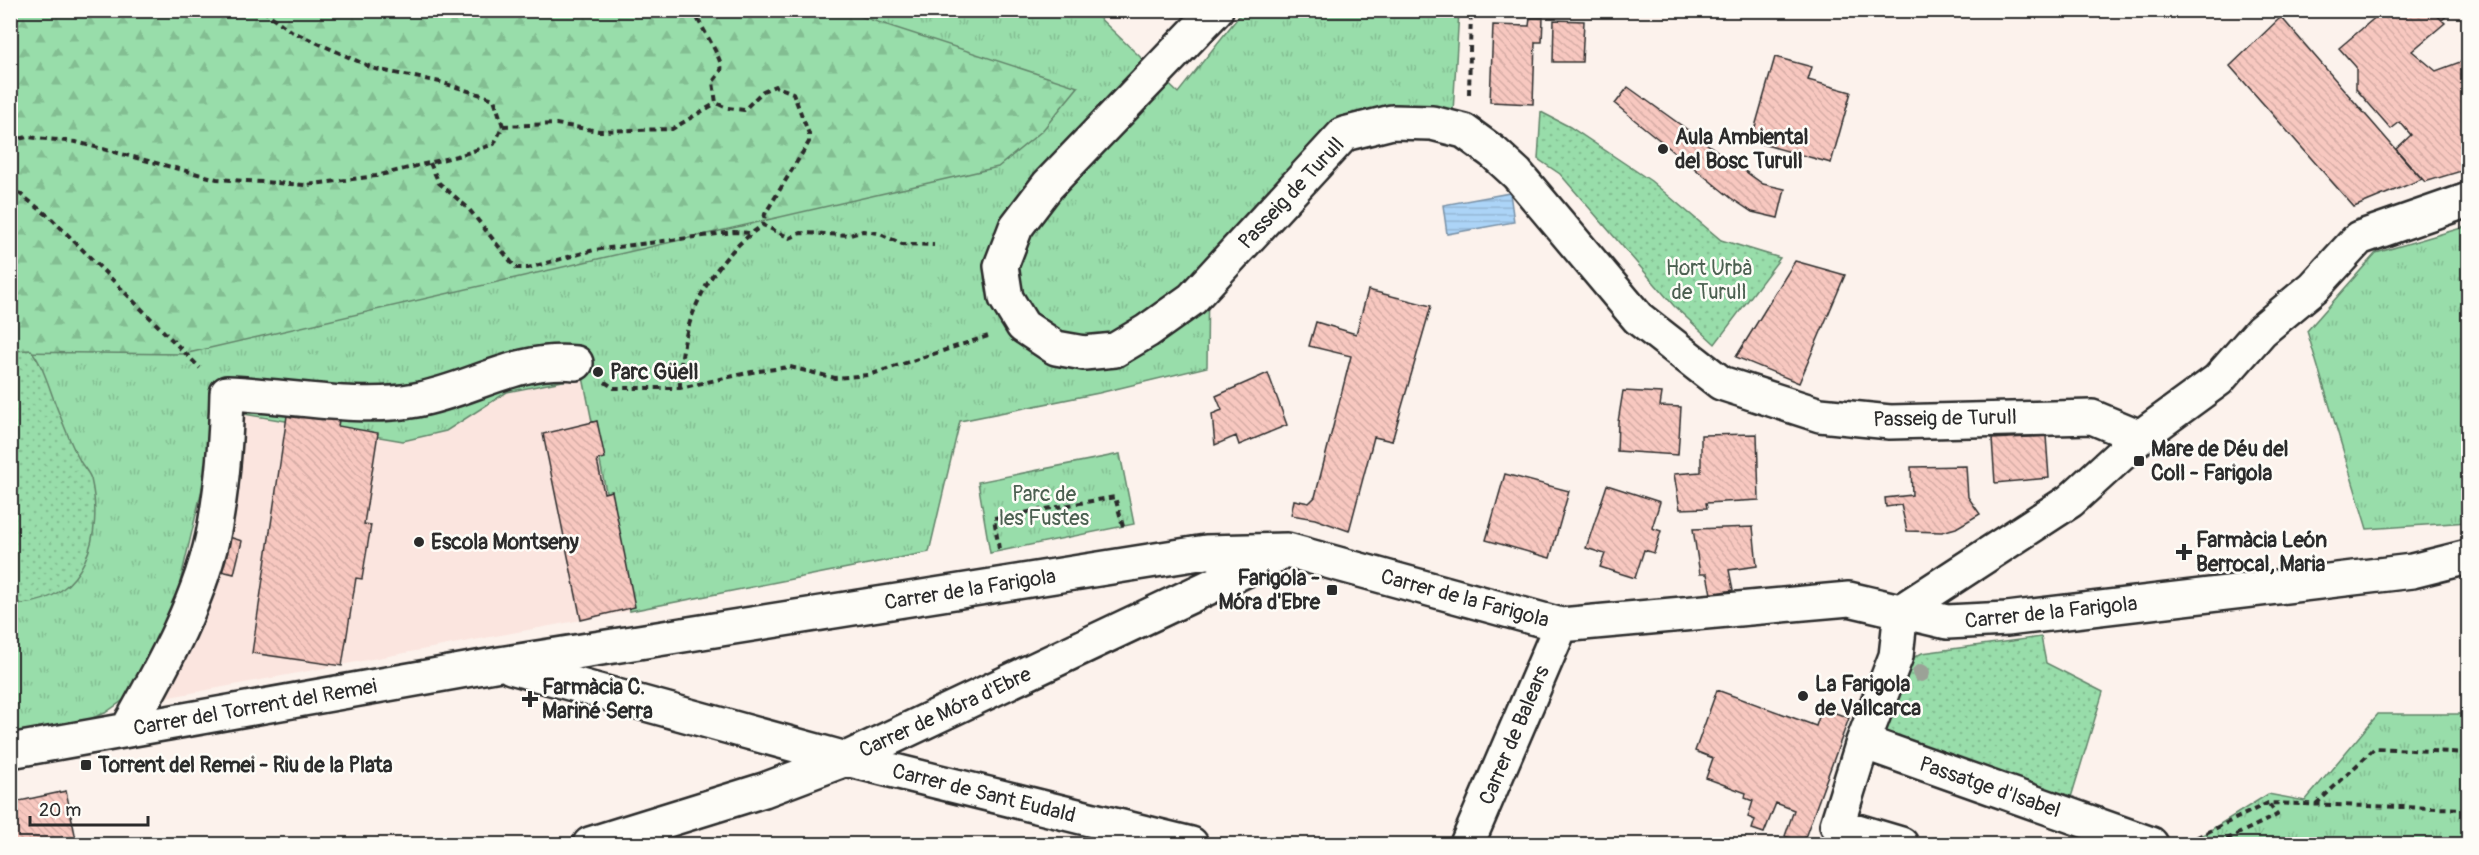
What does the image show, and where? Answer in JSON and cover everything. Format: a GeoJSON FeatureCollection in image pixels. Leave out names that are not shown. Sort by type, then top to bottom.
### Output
{"type":"FeatureCollection","features":[{"type":"Feature","properties":{"kind":"street","name":"Passeig de Turull"},"geometry":{"type":"LineString","coordinates":[[1216,10],[1048,185],[1016,227],[1001,266],[1006,298],[1023,326],[1056,348],[1084,353],[1115,350],[1147,331],[1192,299],[1344,134],[1392,122],[1432,123],[1464,131],[1493,152],[1517,174],[1638,318],[1721,383],[1820,415],[1890,422],[2092,417],[2140,437]]}},
{"type":"Feature","properties":{"kind":"street"},"geometry":{"type":"LineString","coordinates":[[1901,844],[1838,825],[1863,742],[1896,656],[1901,611],[2070,501],[2140,437],[2217,380],[2261,331],[2314,287],[2359,238],[2469,200]]}},
{"type":"Feature","properties":{"kind":"street"},"geometry":{"type":"LineString","coordinates":[[127,730],[166,660],[201,575],[215,526],[225,445],[227,393],[382,405],[418,400],[503,371],[551,360],[576,363]]}},
{"type":"Feature","properties":{"kind":"street","name":"Carrer de la Farigola"},"geometry":{"type":"LineString","coordinates":[[500,664],[1206,552],[1287,550],[1561,625],[1849,599],[1947,622],[2007,619],[2412,571],[2469,557]]}},
{"type":"Feature","properties":{"kind":"street","name":"Carrer de Móra d'Ebre"},"geometry":{"type":"LineString","coordinates":[[590,844],[764,790],[846,759],[1287,550]]}},
{"type":"Feature","properties":{"kind":"street","name":"Carrer de Balears"},"geometry":{"type":"LineString","coordinates":[[1467,844],[1561,625]]}},
{"type":"Feature","properties":{"kind":"street","name":"Carrer del Torrent del Remei"},"geometry":{"type":"LineString","coordinates":[[10,751],[500,664]]}},
{"type":"Feature","properties":{"kind":"street","name":"Carrer de Sant Eudald"},"geometry":{"type":"LineString","coordinates":[[500,664],[846,759],[1191,844]]}},
{"type":"Feature","properties":{"kind":"street","name":"Passatge d'Isabel"},"geometry":{"type":"LineString","coordinates":[[1863,742],[2151,844]]}},
{"type":"Feature","properties":{"kind":"path"},"geometry":{"type":"LineString","coordinates":[[10,141],[27,137],[76,142],[217,179],[306,185],[376,176],[494,144],[503,126],[494,99],[440,82],[375,69],[289,30],[263,10]]}},
{"type":"Feature","properties":{"kind":"path"},"geometry":{"type":"LineString","coordinates":[[693,10],[722,62],[721,70],[713,82],[716,103]]}},
{"type":"Feature","properties":{"kind":"path"},"geometry":{"type":"LineString","coordinates":[[1469,99],[1471,10]]}},
{"type":"Feature","properties":{"kind":"path"},"geometry":{"type":"LineString","coordinates":[[680,388],[680,360],[690,316],[715,272],[751,233],[763,225],[765,214],[809,142],[803,115],[793,93],[775,86],[763,91],[744,110],[727,108],[716,103]]}},
{"type":"Feature","properties":{"kind":"path"},"geometry":{"type":"LineString","coordinates":[[503,126],[556,124],[599,131],[672,129],[716,103]]}},
{"type":"Feature","properties":{"kind":"path"},"geometry":{"type":"LineString","coordinates":[[430,163],[439,183],[468,208],[516,268],[528,268],[594,250],[734,232],[751,233]]}},
{"type":"Feature","properties":{"kind":"path"},"geometry":{"type":"LineString","coordinates":[[10,186],[51,218],[184,354],[227,393]]}},
{"type":"Feature","properties":{"kind":"path"},"geometry":{"type":"LineString","coordinates":[[763,225],[790,238],[801,233],[850,235],[863,231],[878,233],[902,244],[934,245]]}},
{"type":"Feature","properties":{"kind":"path"},"geometry":{"type":"LineString","coordinates":[[576,363],[614,388],[680,388],[752,372],[790,367],[835,378],[869,375],[951,347],[1023,326]]}},
{"type":"Feature","properties":{"kind":"path"},"geometry":{"type":"LineString","coordinates":[[996,538],[994,518],[1115,497],[1119,510]]}},
{"type":"Feature","properties":{"kind":"path"},"geometry":{"type":"LineString","coordinates":[[2316,805],[2375,748],[2469,753]]}},
{"type":"Feature","properties":{"kind":"path"},"geometry":{"type":"LineString","coordinates":[[2217,844],[2277,815],[2268,803]]}},
{"type":"Feature","properties":{"kind":"path"},"geometry":{"type":"LineString","coordinates":[[2181,844],[2268,803],[2469,809]]}},
{"type":"Feature","properties":{"kind":"path"},"geometry":{"type":"LineString","coordinates":[[2307,844],[2306,838],[2397,844]]}},
{"type":"Feature","properties":{"kind":"shaded area","name":"Escola Montseny"},"geometry":{"type":"Polygon","coordinates":[[[583,377],[630,611],[159,699],[233,499],[244,414],[403,441],[446,431],[507,392],[583,377]]]}},
{"type":"Feature","properties":{"kind":"green space","name":"Parc Güell"},"geometry":{"type":"Polygon","coordinates":[[[11,11],[1092,11],[1178,93],[1243,11],[1459,11],[1453,112],[1398,104],[1343,118],[1208,266],[1207,367],[1099,393],[960,421],[929,552],[630,611],[583,377],[507,392],[446,431],[403,441],[244,414],[219,417],[172,616],[132,694],[105,713],[82,722],[11,735],[11,11]]]}},
{"type":"Feature","properties":{"kind":"green space"},"geometry":{"type":"Polygon","coordinates":[[[11,11],[844,11],[1078,87],[1042,131],[998,167],[184,354],[11,352],[11,11]]]}},
{"type":"Feature","properties":{"kind":"green space","name":"Hort Urbà de Turull"},"geometry":{"type":"Polygon","coordinates":[[[1541,112],[1570,127],[1651,181],[1721,240],[1780,258],[1715,344],[1674,306],[1560,174],[1538,159],[1541,112]]]}},
{"type":"Feature","properties":{"kind":"green space"},"geometry":{"type":"Polygon","coordinates":[[[2468,226],[2468,522],[2367,529],[2307,331],[2376,253],[2468,226]]]}},
{"type":"Feature","properties":{"kind":"green space"},"geometry":{"type":"Polygon","coordinates":[[[31,350],[44,372],[73,448],[91,479],[95,521],[85,561],[75,577],[61,591],[43,600],[21,604],[10,596],[10,351],[31,350]]]}},
{"type":"Feature","properties":{"kind":"green space","name":"Parc de les Fustes"},"geometry":{"type":"Polygon","coordinates":[[[1120,454],[1134,524],[990,553],[978,482],[1120,454]]]}},
{"type":"Feature","properties":{"kind":"green space"},"geometry":{"type":"Polygon","coordinates":[[[2041,637],[2046,663],[2103,692],[2069,804],[1882,740],[1909,660],[1922,653],[2041,637]]]}},
{"type":"Feature","properties":{"kind":"green space"},"geometry":{"type":"Polygon","coordinates":[[[2378,714],[2468,714],[2468,844],[2188,844],[2268,794],[2305,801],[2378,714]]]}},
{"type":"Feature","properties":{"kind":"water"},"geometry":{"type":"Polygon","coordinates":[[[1510,193],[1514,222],[1447,234],[1443,205],[1510,193]]]}},
{"type":"Feature","properties":{"kind":"building"},"geometry":{"type":"Polygon","coordinates":[[[2384,10],[2431,10],[2445,23],[2412,51],[2436,71],[2468,59],[2468,169],[2425,182],[2396,149],[2411,135],[2400,122],[2391,129],[2356,89],[2356,67],[2339,48],[2384,10]]]}},
{"type":"Feature","properties":{"kind":"building"},"geometry":{"type":"Polygon","coordinates":[[[2431,10],[2453,10],[2442,20],[2431,10]]]}},
{"type":"Feature","properties":{"kind":"building"},"geometry":{"type":"Polygon","coordinates":[[[2281,17],[2422,179],[2354,207],[2230,66],[2281,17]]]}},
{"type":"Feature","properties":{"kind":"building"},"geometry":{"type":"Polygon","coordinates":[[[1530,18],[1543,18],[1542,42],[1535,42],[1533,104],[1490,102],[1493,25],[1529,26],[1530,18]]]}},
{"type":"Feature","properties":{"kind":"building"},"geometry":{"type":"Polygon","coordinates":[[[1554,20],[1584,21],[1582,62],[1553,62],[1554,20]]]}},
{"type":"Feature","properties":{"kind":"building"},"geometry":{"type":"Polygon","coordinates":[[[1775,57],[1812,67],[1808,80],[1851,92],[1831,163],[1751,141],[1775,57]]]}},
{"type":"Feature","properties":{"kind":"building"},"geometry":{"type":"Polygon","coordinates":[[[1628,87],[1763,184],[1785,189],[1778,218],[1752,212],[1731,198],[1615,104],[1628,87]]]}},
{"type":"Feature","properties":{"kind":"building"},"geometry":{"type":"Polygon","coordinates":[[[1795,261],[1845,275],[1799,383],[1736,357],[1795,261]]]}},
{"type":"Feature","properties":{"kind":"building"},"geometry":{"type":"Polygon","coordinates":[[[1368,290],[1431,306],[1392,441],[1374,437],[1349,531],[1315,519],[1291,515],[1294,500],[1309,503],[1315,497],[1351,356],[1309,346],[1316,322],[1356,334],[1368,290]]]}},
{"type":"Feature","properties":{"kind":"building"},"geometry":{"type":"Polygon","coordinates":[[[1268,373],[1287,425],[1239,445],[1236,436],[1215,445],[1212,414],[1222,410],[1216,396],[1268,373]]]}},
{"type":"Feature","properties":{"kind":"building"},"geometry":{"type":"Polygon","coordinates":[[[1623,391],[1662,393],[1660,406],[1681,407],[1678,455],[1617,451],[1618,422],[1623,391]]]}},
{"type":"Feature","properties":{"kind":"building"},"geometry":{"type":"Polygon","coordinates":[[[301,407],[340,414],[338,426],[378,433],[364,524],[371,525],[362,579],[356,578],[342,666],[252,653],[287,416],[299,418],[301,407]]]}},
{"type":"Feature","properties":{"kind":"building"},"geometry":{"type":"Polygon","coordinates":[[[597,421],[605,458],[597,460],[604,493],[612,491],[635,607],[581,620],[543,434],[597,421]]]}},
{"type":"Feature","properties":{"kind":"building"},"geometry":{"type":"Polygon","coordinates":[[[1757,434],[1759,500],[1706,503],[1707,508],[1680,509],[1674,474],[1701,472],[1701,435],[1757,434]]]}},
{"type":"Feature","properties":{"kind":"building"},"geometry":{"type":"Polygon","coordinates":[[[2046,436],[2049,478],[1995,483],[1992,439],[2046,436]]]}},
{"type":"Feature","properties":{"kind":"building"},"geometry":{"type":"Polygon","coordinates":[[[1966,466],[1968,497],[1980,514],[1956,528],[1942,532],[1907,531],[1901,505],[1886,507],[1885,498],[1912,495],[1911,467],[1966,466]]]}},
{"type":"Feature","properties":{"kind":"building"},"geometry":{"type":"Polygon","coordinates":[[[1505,474],[1569,491],[1550,558],[1486,540],[1505,474]]]}},
{"type":"Feature","properties":{"kind":"building"},"geometry":{"type":"Polygon","coordinates":[[[1607,485],[1660,502],[1652,528],[1661,531],[1654,553],[1644,550],[1635,578],[1600,567],[1605,554],[1586,548],[1607,485]]]}},
{"type":"Feature","properties":{"kind":"building"},"geometry":{"type":"Polygon","coordinates":[[[1753,527],[1757,566],[1729,570],[1733,590],[1711,594],[1707,574],[1700,574],[1693,529],[1753,527]]]}},
{"type":"Feature","properties":{"kind":"building"},"geometry":{"type":"Polygon","coordinates":[[[226,536],[242,541],[234,574],[217,570],[226,536]]]}},
{"type":"Feature","properties":{"kind":"building"},"geometry":{"type":"Polygon","coordinates":[[[1717,690],[1816,726],[1822,708],[1849,718],[1803,843],[1785,836],[1794,810],[1776,803],[1764,833],[1752,829],[1755,820],[1748,817],[1753,801],[1745,798],[1746,793],[1706,778],[1713,758],[1695,751],[1717,690]]]}},
{"type":"Feature","properties":{"kind":"building"},"geometry":{"type":"Polygon","coordinates":[[[66,791],[77,844],[10,844],[10,803],[66,791]]]}},
{"type":"Feature","properties":{"kind":"place","name":"Aula Ambiental del Bosc Turull"},"geometry":{"type":"Point","coordinates":[1663,149]}},
{"type":"Feature","properties":{"kind":"place","name":"Parc Güell"},"geometry":{"type":"Point","coordinates":[598,372]}},
{"type":"Feature","properties":{"kind":"place","name":"Mare de Déu del Coll - Farigola"},"geometry":{"type":"Point","coordinates":[2139,461]}},
{"type":"Feature","properties":{"kind":"place","name":"Escola Montseny"},"geometry":{"type":"Point","coordinates":[419,542]}},
{"type":"Feature","properties":{"kind":"place","name":"Farmàcia León Berrocal, Maria"},"geometry":{"type":"Point","coordinates":[2184,552]}},
{"type":"Feature","properties":{"kind":"place","name":"Farigola - Móra d'Ebre"},"geometry":{"type":"Point","coordinates":[1332,590]}},
{"type":"Feature","properties":{"kind":"place","name":"La Farigola de Vallcarca"},"geometry":{"type":"Point","coordinates":[1803,696]}},
{"type":"Feature","properties":{"kind":"place","name":"Farmàcia C. Mariné Serra"},"geometry":{"type":"Point","coordinates":[530,699]}},
{"type":"Feature","properties":{"kind":"place","name":"Torrent del Remei - Riu de la Plata"},"geometry":{"type":"Point","coordinates":[86,765]}}]}
